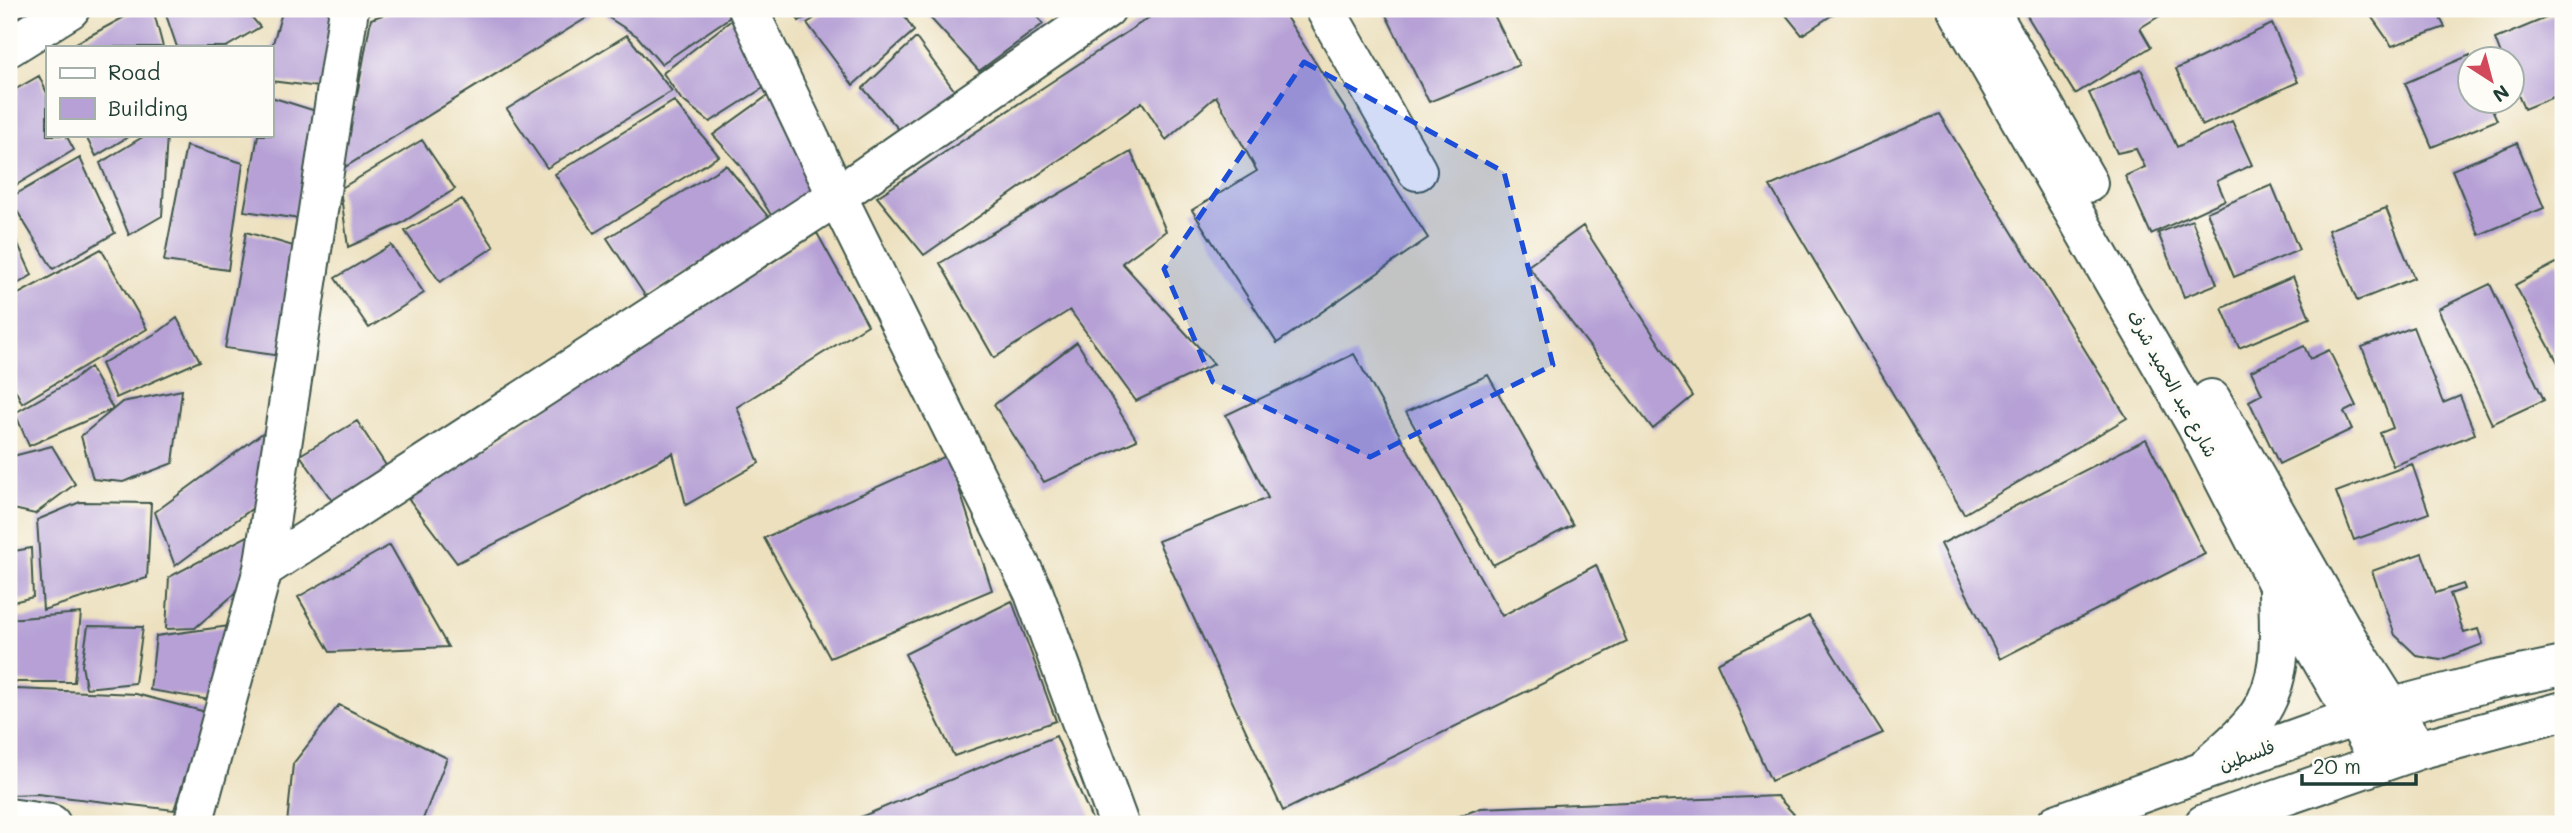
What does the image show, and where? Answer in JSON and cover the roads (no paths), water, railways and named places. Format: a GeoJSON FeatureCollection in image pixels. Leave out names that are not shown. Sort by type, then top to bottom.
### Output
{"type":"FeatureCollection","features":[{"type":"Feature","properties":{"kind":"main road"},"geometry":{"type":"LineString","coordinates":[[9,47],[70,9]]}},
{"type":"Feature","properties":{"kind":"main road"},"geometry":{"type":"LineString","coordinates":[[193,824],[263,569],[348,9]]}},
{"type":"Feature","properties":{"kind":"main road"},"geometry":{"type":"LineString","coordinates":[[748,9],[837,196],[1033,591],[1119,824]]}},
{"type":"Feature","properties":{"kind":"main road"},"geometry":{"type":"LineString","coordinates":[[263,569],[837,196],[1106,9]]}},
{"type":"Feature","properties":{"kind":"main road"},"geometry":{"type":"LineString","coordinates":[[1325,9],[1418,171]]}},
{"type":"Feature","properties":{"kind":"main road","name":"شارع عبد الحميد شرف"},"geometry":{"type":"LineString","coordinates":[[1957,9],[2196,425],[2277,585],[2381,763]]}},
{"type":"Feature","properties":{"kind":"main road","name":"شارع عبد الحميد شرف"},"geometry":{"type":"LineString","coordinates":[[1989,9],[2347,638],[2418,750]]}},
{"type":"Feature","properties":{"kind":"main road"},"geometry":{"type":"LineString","coordinates":[[2201,773],[2259,714],[2269,694],[2280,649],[2277,585]]}},
{"type":"Feature","properties":{"kind":"main road"},"geometry":{"type":"LineString","coordinates":[[2347,638],[2384,663],[2419,678],[2496,680]]}},
{"type":"Feature","properties":{"kind":"main road","name":"فلسطين"},"geometry":{"type":"LineString","coordinates":[[2056,824],[2391,705],[2563,666]]}},
{"type":"Feature","properties":{"kind":"main road"},"geometry":{"type":"LineString","coordinates":[[2204,824],[2418,750],[2563,711]]}},
{"type":"Feature","properties":{"kind":"main road"},"geometry":{"type":"LineString","coordinates":[[9,818],[51,824]]}}]}
